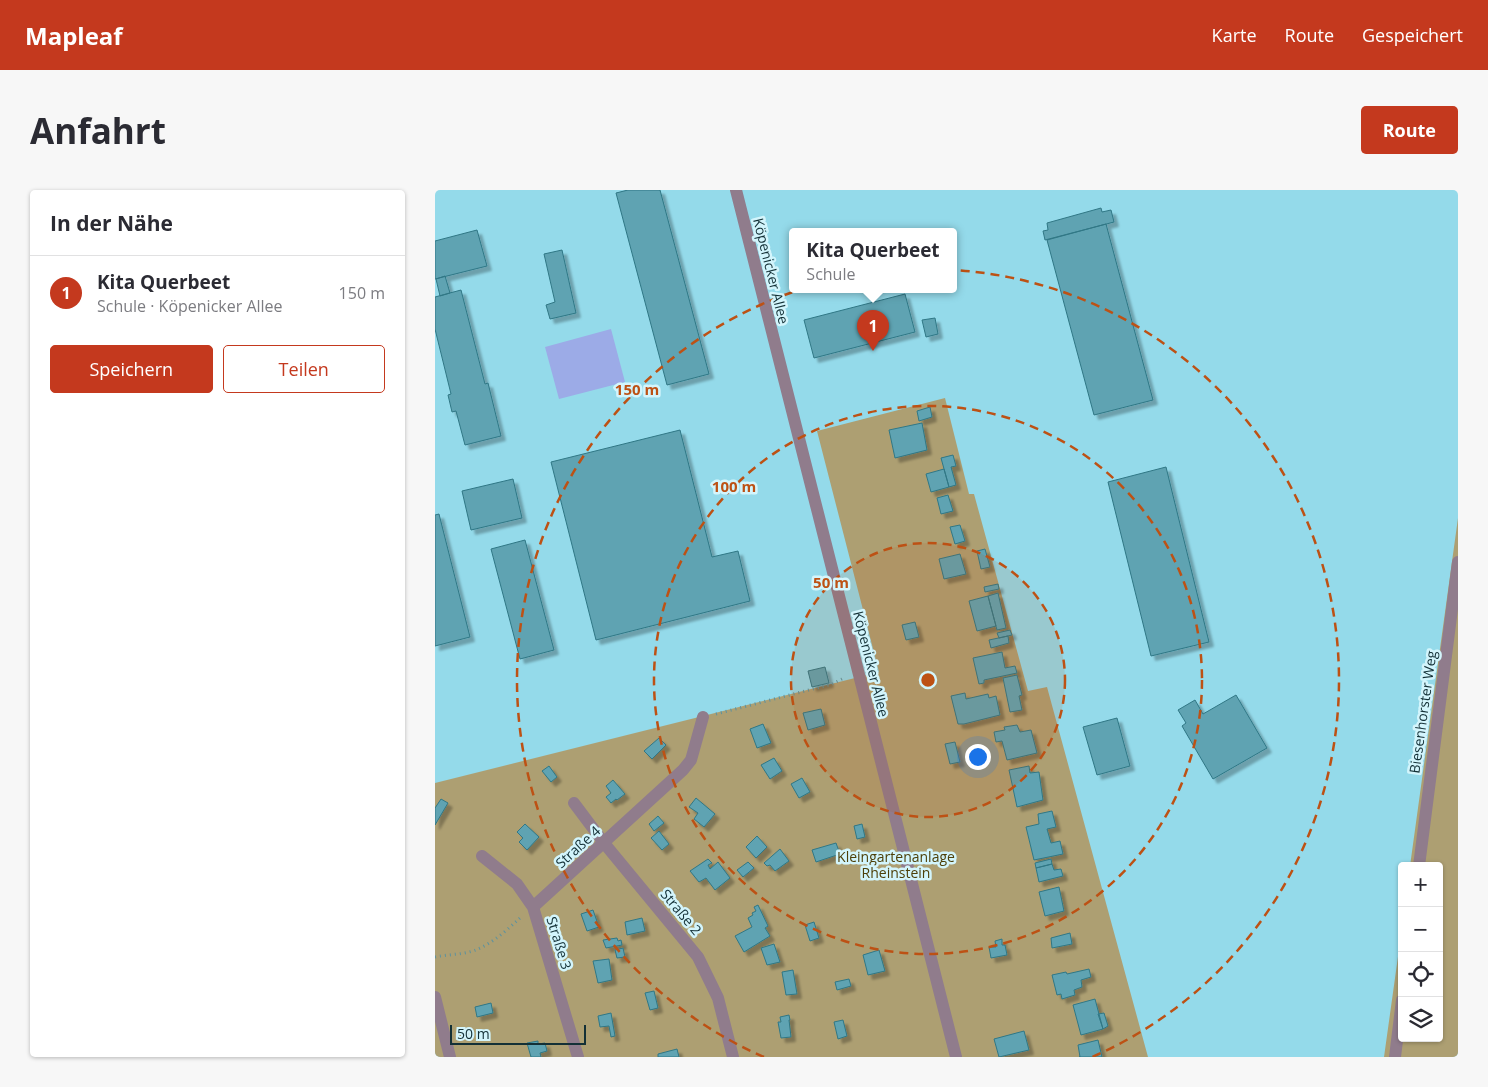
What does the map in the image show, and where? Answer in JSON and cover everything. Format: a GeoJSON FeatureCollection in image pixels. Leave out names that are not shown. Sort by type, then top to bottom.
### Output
{"type":"FeatureCollection","features":[{"type":"Feature","properties":{"kind":"street","name":"Köpenicker Allee"},"geometry":{"type":"LineString","coordinates":[[736,190],[956,1057]]}},
{"type":"Feature","properties":{"kind":"street","name":"Biesenhorster Weg"},"geometry":{"type":"LineString","coordinates":[[1420,862],[1458,562]]}},
{"type":"Feature","properties":{"kind":"street","name":"Straße 4"},"geometry":{"type":"LineString","coordinates":[[533,907],[683,770],[691,760],[703,717]]}},
{"type":"Feature","properties":{"kind":"street","name":"Straße 2"},"geometry":{"type":"LineString","coordinates":[[574,803],[604,843],[698,957],[718,998],[733,1057]]}},
{"type":"Feature","properties":{"kind":"street","name":"Straße 3"},"geometry":{"type":"LineString","coordinates":[[482,856],[517,884],[533,907],[578,1057]]}},
{"type":"Feature","properties":{"kind":"street"},"geometry":{"type":"LineString","coordinates":[[435,997],[450,1057]]}},
{"type":"Feature","properties":{"kind":"street"},"geometry":{"type":"LineString","coordinates":[[1395,1057],[1398,1033]]}},
{"type":"Feature","properties":{"kind":"path"},"geometry":{"type":"LineString","coordinates":[[703,717],[832,684],[858,670]]}},
{"type":"Feature","properties":{"kind":"path"},"geometry":{"type":"LineString","coordinates":[[435,957],[451,956],[478,949],[501,935],[533,907]]}},
{"type":"Feature","properties":{"kind":"green space","name":"Kleingartenanlage Rheinstein"},"geometry":{"type":"Polygon","coordinates":[[[945,398],[969,494],[974,494],[1028,691],[1047,687],[1148,1057],[435,1057],[435,783],[879,672],[817,431],[945,398]]]}},
{"type":"Feature","properties":{"kind":"green space"},"geometry":{"type":"Polygon","coordinates":[[[1458,518],[1458,1057],[1384,1057],[1398,957],[1398,1042],[1443,1042],[1443,862],[1411,862],[1458,518]]]}},
{"type":"Feature","properties":{"kind":"water"},"geometry":{"type":"Polygon","coordinates":[[[611,329],[625,382],[559,399],[545,347],[611,329]]]}},
{"type":"Feature","properties":{"kind":"building"},"geometry":{"type":"Polygon","coordinates":[[[628,190],[660,190],[709,374],[667,385],[616,193],[628,190]]]}},
{"type":"Feature","properties":{"kind":"building"},"geometry":{"type":"Polygon","coordinates":[[[1101,208],[1102,212],[1111,210],[1114,222],[1045,240],[1043,231],[1048,230],[1047,223],[1101,208]]]}},
{"type":"Feature","properties":{"kind":"building"},"geometry":{"type":"Polygon","coordinates":[[[1106,224],[1153,400],[1094,415],[1047,240],[1106,224]]]}},
{"type":"Feature","properties":{"kind":"building"},"geometry":{"type":"Polygon","coordinates":[[[477,230],[487,266],[435,279],[435,241],[477,230]]]}},
{"type":"Feature","properties":{"kind":"building"},"geometry":{"type":"Polygon","coordinates":[[[562,250],[576,313],[550,319],[546,305],[555,302],[544,254],[562,250]]]}},
{"type":"Feature","properties":{"kind":"building"},"geometry":{"type":"Polygon","coordinates":[[[445,276],[450,293],[440,296],[436,279],[445,276]]]}},
{"type":"Feature","properties":{"kind":"building"},"geometry":{"type":"Polygon","coordinates":[[[461,290],[485,384],[488,383],[501,436],[465,445],[456,411],[452,412],[448,395],[451,394],[435,329],[435,297],[461,290]]]}},
{"type":"Feature","properties":{"kind":"building"},"geometry":{"type":"Polygon","coordinates":[[[905,294],[915,332],[814,358],[804,320],[905,294]]]}},
{"type":"Feature","properties":{"kind":"building"},"geometry":{"type":"Polygon","coordinates":[[[935,318],[938,334],[926,337],[922,320],[935,318]]]}},
{"type":"Feature","properties":{"kind":"building"},"geometry":{"type":"Polygon","coordinates":[[[930,407],[932,417],[919,421],[917,411],[930,407]]]}},
{"type":"Feature","properties":{"kind":"building"},"geometry":{"type":"Polygon","coordinates":[[[922,423],[927,450],[895,458],[889,430],[922,423]]]}},
{"type":"Feature","properties":{"kind":"building"},"geometry":{"type":"Polygon","coordinates":[[[680,430],[712,557],[738,551],[750,601],[596,640],[551,462],[680,430]]]}},
{"type":"Feature","properties":{"kind":"building"},"geometry":{"type":"Polygon","coordinates":[[[953,455],[956,466],[951,467],[956,485],[949,487],[941,458],[953,455]]]}},
{"type":"Feature","properties":{"kind":"building"},"geometry":{"type":"Polygon","coordinates":[[[1166,467],[1209,642],[1151,656],[1108,482],[1166,467]]]}},
{"type":"Feature","properties":{"kind":"building"},"geometry":{"type":"Polygon","coordinates":[[[944,469],[949,487],[931,492],[926,474],[944,469]]]}},
{"type":"Feature","properties":{"kind":"building"},"geometry":{"type":"Polygon","coordinates":[[[513,479],[522,518],[471,530],[462,491],[513,479]]]}},
{"type":"Feature","properties":{"kind":"building"},"geometry":{"type":"Polygon","coordinates":[[[948,495],[953,511],[941,514],[937,498],[948,495]]]}},
{"type":"Feature","properties":{"kind":"building"},"geometry":{"type":"Polygon","coordinates":[[[439,514],[470,637],[435,646],[435,515],[439,514]]]}},
{"type":"Feature","properties":{"kind":"building"},"geometry":{"type":"Polygon","coordinates":[[[960,525],[965,541],[955,544],[950,527],[960,525]]]}},
{"type":"Feature","properties":{"kind":"building"},"geometry":{"type":"Polygon","coordinates":[[[525,540],[554,650],[520,659],[491,549],[525,540]]]}},
{"type":"Feature","properties":{"kind":"building"},"geometry":{"type":"Polygon","coordinates":[[[985,549],[990,567],[981,569],[977,551],[985,549]]]}},
{"type":"Feature","properties":{"kind":"building"},"geometry":{"type":"Polygon","coordinates":[[[960,554],[966,574],[944,579],[939,559],[960,554]]]}},
{"type":"Feature","properties":{"kind":"building"},"geometry":{"type":"Polygon","coordinates":[[[998,584],[999,589],[985,592],[984,587],[998,584]]]}},
{"type":"Feature","properties":{"kind":"building"},"geometry":{"type":"Polygon","coordinates":[[[998,593],[1006,628],[997,630],[988,596],[998,593]]]}},
{"type":"Feature","properties":{"kind":"building"},"geometry":{"type":"Polygon","coordinates":[[[988,596],[996,626],[977,631],[969,601],[988,596]]]}},
{"type":"Feature","properties":{"kind":"building"},"geometry":{"type":"Polygon","coordinates":[[[915,622],[919,637],[906,640],[902,625],[915,622]]]}},
{"type":"Feature","properties":{"kind":"building"},"geometry":{"type":"Polygon","coordinates":[[[1010,630],[1012,635],[999,638],[997,633],[1010,630]]]}},
{"type":"Feature","properties":{"kind":"building"},"geometry":{"type":"Polygon","coordinates":[[[1008,636],[1009,643],[991,648],[989,640],[1008,636]]]}},
{"type":"Feature","properties":{"kind":"building"},"geometry":{"type":"Polygon","coordinates":[[[1002,652],[1005,668],[1015,666],[1017,673],[984,680],[984,683],[979,684],[973,658],[1002,652]]]}},
{"type":"Feature","properties":{"kind":"building"},"geometry":{"type":"Polygon","coordinates":[[[825,667],[829,683],[812,687],[808,671],[825,667]]]}},
{"type":"Feature","properties":{"kind":"building"},"geometry":{"type":"Polygon","coordinates":[[[1017,675],[1022,695],[1019,696],[1022,710],[1010,712],[1003,678],[1017,675]]]}},
{"type":"Feature","properties":{"kind":"building"},"geometry":{"type":"Polygon","coordinates":[[[965,693],[966,699],[988,694],[989,698],[996,696],[1000,715],[958,724],[951,696],[965,693]]]}},
{"type":"Feature","properties":{"kind":"building"},"geometry":{"type":"Polygon","coordinates":[[[1236,695],[1267,748],[1213,779],[1182,726],[1186,723],[1178,710],[1195,700],[1203,714],[1236,695]]]}},
{"type":"Feature","properties":{"kind":"building"},"geometry":{"type":"Polygon","coordinates":[[[821,709],[825,725],[808,730],[803,713],[821,709]]]}},
{"type":"Feature","properties":{"kind":"building"},"geometry":{"type":"Polygon","coordinates":[[[1117,718],[1130,766],[1097,775],[1083,727],[1117,718]]]}},
{"type":"Feature","properties":{"kind":"building"},"geometry":{"type":"Polygon","coordinates":[[[763,724],[771,743],[757,748],[750,729],[763,724]]]}},
{"type":"Feature","properties":{"kind":"building"},"geometry":{"type":"Polygon","coordinates":[[[1017,725],[1020,732],[1031,730],[1037,753],[1007,760],[1002,741],[996,742],[994,732],[1005,730],[1004,727],[1017,725]]]}},
{"type":"Feature","properties":{"kind":"building"},"geometry":{"type":"Polygon","coordinates":[[[659,738],[666,745],[652,759],[644,751],[659,738]]]}},
{"type":"Feature","properties":{"kind":"building"},"geometry":{"type":"Polygon","coordinates":[[[955,742],[960,762],[950,764],[945,744],[955,742]]]}},
{"type":"Feature","properties":{"kind":"building"},"geometry":{"type":"Polygon","coordinates":[[[774,758],[782,771],[770,779],[761,765],[774,758]]]}},
{"type":"Feature","properties":{"kind":"building"},"geometry":{"type":"Polygon","coordinates":[[[549,766],[557,777],[551,782],[542,771],[549,766]]]}},
{"type":"Feature","properties":{"kind":"building"},"geometry":{"type":"Polygon","coordinates":[[[1029,766],[1030,773],[1039,772],[1043,800],[1017,807],[1009,770],[1029,766]]]}},
{"type":"Feature","properties":{"kind":"building"},"geometry":{"type":"Polygon","coordinates":[[[802,778],[810,792],[799,798],[791,784],[802,778]]]}},
{"type":"Feature","properties":{"kind":"building"},"geometry":{"type":"Polygon","coordinates":[[[613,780],[625,794],[611,803],[606,797],[611,793],[606,786],[613,780]]]}},
{"type":"Feature","properties":{"kind":"building"},"geometry":{"type":"Polygon","coordinates":[[[696,798],[715,814],[704,827],[694,819],[698,813],[689,807],[696,798]]]}},
{"type":"Feature","properties":{"kind":"building"},"geometry":{"type":"Polygon","coordinates":[[[441,799],[448,803],[435,825],[435,808],[441,799]]]}},
{"type":"Feature","properties":{"kind":"building"},"geometry":{"type":"Polygon","coordinates":[[[1052,811],[1056,827],[1047,829],[1051,843],[1060,841],[1063,854],[1034,860],[1026,827],[1039,824],[1038,814],[1052,811]]]}},
{"type":"Feature","properties":{"kind":"building"},"geometry":{"type":"Polygon","coordinates":[[[658,816],[664,823],[654,831],[649,824],[658,816]]]}},
{"type":"Feature","properties":{"kind":"building"},"geometry":{"type":"Polygon","coordinates":[[[525,824],[539,837],[527,850],[519,842],[523,838],[517,832],[525,824]]]}},
{"type":"Feature","properties":{"kind":"building"},"geometry":{"type":"Polygon","coordinates":[[[862,824],[865,837],[857,839],[854,826],[862,824]]]}},
{"type":"Feature","properties":{"kind":"building"},"geometry":{"type":"Polygon","coordinates":[[[659,831],[669,844],[662,850],[651,838],[659,831]]]}},
{"type":"Feature","properties":{"kind":"building"},"geometry":{"type":"Polygon","coordinates":[[[757,836],[767,847],[756,858],[746,847],[757,836]]]}},
{"type":"Feature","properties":{"kind":"building"},"geometry":{"type":"Polygon","coordinates":[[[836,843],[840,854],[816,862],[812,850],[836,843]]]}},
{"type":"Feature","properties":{"kind":"building"},"geometry":{"type":"Polygon","coordinates":[[[780,849],[789,861],[775,871],[770,865],[767,866],[764,863],[780,849]]]}},
{"type":"Feature","properties":{"kind":"building"},"geometry":{"type":"Polygon","coordinates":[[[708,859],[712,863],[708,865],[710,869],[718,862],[730,878],[715,890],[706,878],[699,882],[690,871],[708,859]]]}},
{"type":"Feature","properties":{"kind":"building"},"geometry":{"type":"Polygon","coordinates":[[[1051,859],[1052,864],[1036,868],[1035,863],[1051,859]]]}},
{"type":"Feature","properties":{"kind":"building"},"geometry":{"type":"Polygon","coordinates":[[[748,862],[754,868],[743,877],[737,870],[748,862]]]}},
{"type":"Feature","properties":{"kind":"building"},"geometry":{"type":"Polygon","coordinates":[[[1052,864],[1054,870],[1061,869],[1063,876],[1039,882],[1036,868],[1052,864]]]}},
{"type":"Feature","properties":{"kind":"building"},"geometry":{"type":"Polygon","coordinates":[[[1059,887],[1064,911],[1045,916],[1039,892],[1059,887]]]}},
{"type":"Feature","properties":{"kind":"building"},"geometry":{"type":"Polygon","coordinates":[[[758,905],[768,926],[765,928],[770,936],[744,952],[735,936],[752,927],[748,918],[753,915],[752,913],[756,911],[754,907],[758,905]]]}},
{"type":"Feature","properties":{"kind":"building"},"geometry":{"type":"Polygon","coordinates":[[[593,910],[599,927],[587,931],[581,914],[593,910]]]}},
{"type":"Feature","properties":{"kind":"building"},"geometry":{"type":"Polygon","coordinates":[[[642,918],[645,931],[627,935],[625,922],[642,918]]]}},
{"type":"Feature","properties":{"kind":"building"},"geometry":{"type":"Polygon","coordinates":[[[814,922],[819,938],[810,941],[805,925],[814,922]]]}},
{"type":"Feature","properties":{"kind":"building"},"geometry":{"type":"Polygon","coordinates":[[[1070,933],[1072,944],[1052,948],[1051,938],[1070,933]]]}},
{"type":"Feature","properties":{"kind":"building"},"geometry":{"type":"Polygon","coordinates":[[[617,938],[618,941],[621,940],[622,945],[606,948],[603,940],[617,938]]]}},
{"type":"Feature","properties":{"kind":"building"},"geometry":{"type":"Polygon","coordinates":[[[1002,939],[1002,945],[1005,945],[1007,955],[991,958],[989,947],[996,947],[995,941],[1002,939]]]}},
{"type":"Feature","properties":{"kind":"building"},"geometry":{"type":"Polygon","coordinates":[[[774,944],[780,962],[767,965],[761,948],[774,944]]]}},
{"type":"Feature","properties":{"kind":"building"},"geometry":{"type":"Polygon","coordinates":[[[623,948],[625,957],[617,958],[615,950],[623,948]]]}},
{"type":"Feature","properties":{"kind":"building"},"geometry":{"type":"Polygon","coordinates":[[[879,950],[885,971],[868,975],[863,955],[879,950]]]}},
{"type":"Feature","properties":{"kind":"building"},"geometry":{"type":"Polygon","coordinates":[[[609,959],[612,980],[598,983],[593,961],[609,959]]]}},
{"type":"Feature","properties":{"kind":"building"},"geometry":{"type":"Polygon","coordinates":[[[1089,969],[1091,977],[1081,980],[1082,987],[1074,990],[1075,995],[1062,999],[1061,994],[1057,995],[1052,975],[1089,969]]]}},
{"type":"Feature","properties":{"kind":"building"},"geometry":{"type":"Polygon","coordinates":[[[793,970],[797,994],[786,995],[782,972],[793,970]]]}},
{"type":"Feature","properties":{"kind":"building"},"geometry":{"type":"Polygon","coordinates":[[[849,979],[851,986],[837,990],[835,982],[849,979]]]}},
{"type":"Feature","properties":{"kind":"building"},"geometry":{"type":"Polygon","coordinates":[[[654,991],[658,1008],[650,1010],[645,993],[654,991]]]}},
{"type":"Feature","properties":{"kind":"building"},"geometry":{"type":"Polygon","coordinates":[[[1095,999],[1103,1029],[1081,1035],[1073,1005],[1095,999]]]}},
{"type":"Feature","properties":{"kind":"building"},"geometry":{"type":"Polygon","coordinates":[[[491,1003],[493,1013],[477,1017],[475,1007],[491,1003]]]}},
{"type":"Feature","properties":{"kind":"building"},"geometry":{"type":"Polygon","coordinates":[[[611,1013],[615,1036],[611,1037],[609,1026],[600,1027],[598,1016],[611,1013]]]}},
{"type":"Feature","properties":{"kind":"building"},"geometry":{"type":"Polygon","coordinates":[[[1104,1013],[1108,1026],[1103,1029],[1098,1014],[1104,1013]]]}},
{"type":"Feature","properties":{"kind":"building"},"geometry":{"type":"Polygon","coordinates":[[[789,1015],[791,1037],[781,1038],[778,1022],[781,1022],[780,1017],[789,1015]]]}},
{"type":"Feature","properties":{"kind":"building"},"geometry":{"type":"Polygon","coordinates":[[[843,1020],[847,1036],[838,1039],[834,1022],[843,1020]]]}},
{"type":"Feature","properties":{"kind":"building"},"geometry":{"type":"Polygon","coordinates":[[[1024,1031],[1029,1050],[999,1057],[994,1039],[1024,1031]]]}},
{"type":"Feature","properties":{"kind":"building"},"geometry":{"type":"Polygon","coordinates":[[[1098,1040],[1102,1057],[1080,1057],[1078,1045],[1098,1040]]]}},
{"type":"Feature","properties":{"kind":"building"},"geometry":{"type":"Polygon","coordinates":[[[538,1041],[538,1044],[545,1043],[547,1051],[540,1053],[541,1057],[531,1057],[527,1043],[538,1041]]]}},
{"type":"Feature","properties":{"kind":"building"},"geometry":{"type":"Polygon","coordinates":[[[677,1049],[679,1057],[658,1057],[658,1054],[677,1049]]]}},
{"type":"Feature","properties":{"kind":"place","name":"Kita Querbeet"},"geometry":{"type":"Point","coordinates":[873,351]}}]}
